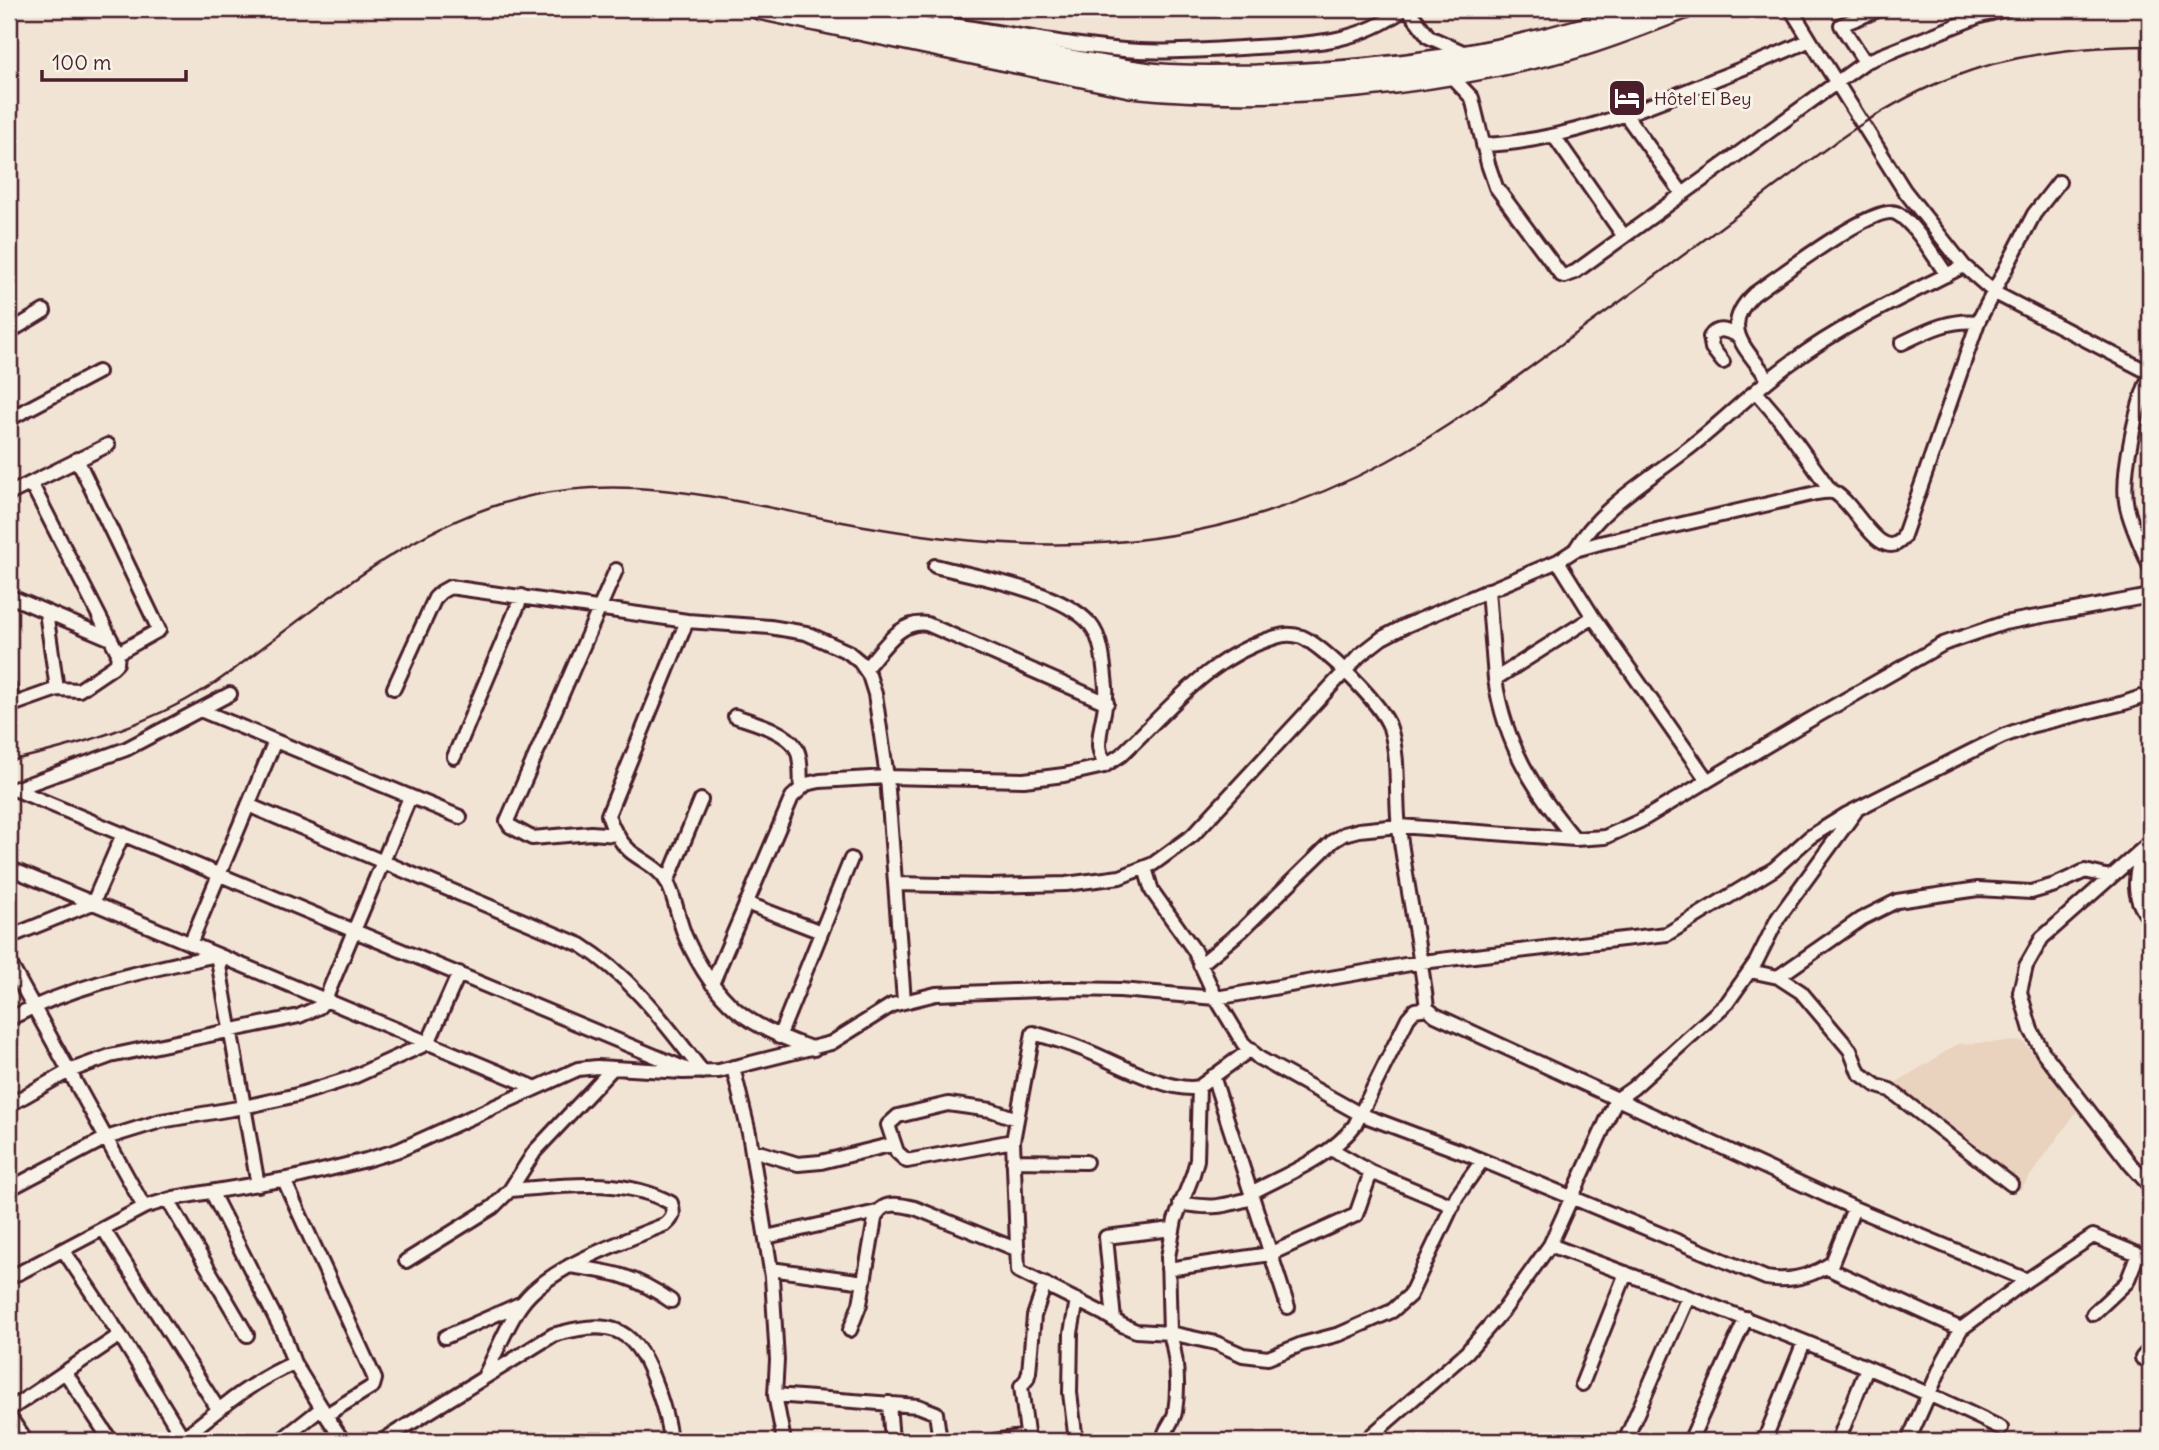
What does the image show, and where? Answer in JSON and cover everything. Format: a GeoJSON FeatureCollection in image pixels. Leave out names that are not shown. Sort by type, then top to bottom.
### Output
{"type":"FeatureCollection","features":[{"type":"Feature","properties":{"kind":"highway"},"geometry":{"type":"LineString","coordinates":[[760,9],[1064,74],[1130,87],[1180,92],[1251,92],[1366,86],[1450,75],[1571,49],[1684,9]]}},
{"type":"Feature","properties":{"kind":"highway"},"geometry":{"type":"LineString","coordinates":[[838,9],[1153,74],[1227,75],[1353,71],[1469,55],[1581,30],[1642,9]]}},
{"type":"Feature","properties":{"kind":"street"},"geometry":{"type":"LineString","coordinates":[[838,9],[1140,51],[1291,45],[1340,39],[1364,33],[1406,9],[1429,37],[1469,55]]}},
{"type":"Feature","properties":{"kind":"street"},"geometry":{"type":"LineString","coordinates":[[1791,9],[1839,81],[1904,190],[1964,266],[1995,293],[2150,374],[2133,429],[2126,484],[2126,505],[2150,568]]}},
{"type":"Feature","properties":{"kind":"street"},"geometry":{"type":"LineString","coordinates":[[1865,62],[1840,25],[1881,9]]}},
{"type":"Feature","properties":{"kind":"street"},"geometry":{"type":"LineString","coordinates":[[1450,75],[1472,98],[1491,177],[1496,187],[1564,276],[1575,272],[1865,62],[1980,16],[2007,9]]}},
{"type":"Feature","properties":{"kind":"street"},"geometry":{"type":"LineString","coordinates":[[1483,145],[1508,144],[1554,136],[1625,114],[1674,97],[1811,40]]}},
{"type":"Feature","properties":{"kind":"street"},"geometry":{"type":"LineString","coordinates":[[1625,114],[1682,194]]}},
{"type":"Feature","properties":{"kind":"street"},"geometry":{"type":"LineString","coordinates":[[1554,136],[1623,235]]}},
{"type":"Feature","properties":{"kind":"street"},"geometry":{"type":"LineString","coordinates":[[1756,392],[1780,420],[1831,491],[1845,500],[1871,534],[1883,544],[1899,543],[1978,322],[2034,214],[2059,182]]}},
{"type":"Feature","properties":{"kind":"street"},"geometry":{"type":"LineString","coordinates":[[1769,380],[1737,335],[1737,314],[1742,305],[1754,295],[1849,229],[1882,212],[1897,214],[1907,221],[1947,275]]}},
{"type":"Feature","properties":{"kind":"street"},"geometry":{"type":"LineString","coordinates":[[1574,550],[1584,534],[1610,509],[1717,426],[1792,362],[1860,318],[1964,266]]}},
{"type":"Feature","properties":{"kind":"street"},"geometry":{"type":"LineString","coordinates":[[9,332],[44,311]]}},
{"type":"Feature","properties":{"kind":"street"},"geometry":{"type":"LineString","coordinates":[[1902,343],[1933,327],[1962,320],[1978,322]]}},
{"type":"Feature","properties":{"kind":"street"},"geometry":{"type":"LineString","coordinates":[[1723,362],[1712,348],[1712,333],[1724,330],[1737,335]]}},
{"type":"Feature","properties":{"kind":"street"},"geometry":{"type":"LineString","coordinates":[[9,419],[98,372]]}},
{"type":"Feature","properties":{"kind":"street"},"geometry":{"type":"LineString","coordinates":[[9,495],[108,445]]}},
{"type":"Feature","properties":{"kind":"street"},"geometry":{"type":"LineString","coordinates":[[77,459],[159,630],[118,653]]}},
{"type":"Feature","properties":{"kind":"street"},"geometry":{"type":"LineString","coordinates":[[9,687],[11,705],[57,689],[79,690],[117,663],[118,653],[31,483]]}},
{"type":"Feature","properties":{"kind":"street"},"geometry":{"type":"LineString","coordinates":[[895,884],[1066,884],[1120,877],[1145,868],[1170,854],[1193,835],[1343,671],[1360,654],[1382,639],[1440,610],[1558,561],[1574,550],[1660,528],[1831,491]]}},
{"type":"Feature","properties":{"kind":"street"},"geometry":{"type":"LineString","coordinates":[[1558,561],[1593,617],[1707,780]]}},
{"type":"Feature","properties":{"kind":"street"},"geometry":{"type":"LineString","coordinates":[[935,566],[1035,590],[1090,623],[1098,637],[1107,703],[1099,747],[1104,766]]}},
{"type":"Feature","properties":{"kind":"street"},"geometry":{"type":"LineString","coordinates":[[616,570],[508,821],[510,826],[532,838],[591,833],[618,835]]}},
{"type":"Feature","properties":{"kind":"street"},"geometry":{"type":"LineString","coordinates":[[394,688],[435,598],[450,587],[687,621],[770,627],[806,633],[848,652],[865,669],[875,694],[887,777],[904,1001]]}},
{"type":"Feature","properties":{"kind":"street"},"geometry":{"type":"LineString","coordinates":[[1488,590],[1495,680],[1504,724],[1527,774],[1575,839]]}},
{"type":"Feature","properties":{"kind":"street"},"geometry":{"type":"LineString","coordinates":[[9,596],[111,639]]}},
{"type":"Feature","properties":{"kind":"street"},"geometry":{"type":"LineString","coordinates":[[454,757],[522,596]]}},
{"type":"Feature","properties":{"kind":"street"},"geometry":{"type":"LineString","coordinates":[[1200,965],[1242,930],[1333,841],[1345,834],[1399,826],[1575,839],[1605,837],[1623,830],[1943,644],[2004,623],[2150,596]]}},
{"type":"Feature","properties":{"kind":"street"},"geometry":{"type":"LineString","coordinates":[[46,612],[57,689]]}},
{"type":"Feature","properties":{"kind":"street"},"geometry":{"type":"LineString","coordinates":[[1495,680],[1593,617]]}},
{"type":"Feature","properties":{"kind":"street"},"geometry":{"type":"LineString","coordinates":[[687,621],[608,815],[629,850],[654,868],[667,882],[686,939],[722,998],[745,1018],[779,1037],[814,1049]]}},
{"type":"Feature","properties":{"kind":"street"},"geometry":{"type":"LineString","coordinates":[[865,669],[900,630],[918,622],[1107,703]]}},
{"type":"Feature","properties":{"kind":"street"},"geometry":{"type":"LineString","coordinates":[[712,984],[792,797],[801,788],[820,781],[887,777],[1024,780],[1104,766],[1136,740],[1209,669],[1236,653],[1276,636],[1292,634],[1320,650],[1343,671],[1380,708],[1389,725],[1395,747],[1399,826],[1427,1008],[1457,1027],[1854,1208],[2027,1280]]}},
{"type":"Feature","properties":{"kind":"street"},"geometry":{"type":"LineString","coordinates":[[11,790],[126,749],[230,694]]}},
{"type":"Feature","properties":{"kind":"street"},"geometry":{"type":"LineString","coordinates":[[9,1284],[14,1275],[144,1208],[169,1200],[337,1169],[399,1150],[578,1069],[597,1067],[699,1072],[733,1067],[831,1043],[892,1005],[936,994],[1068,989],[1120,990],[1216,998],[1422,962],[1667,934],[1755,882],[1774,869],[1810,836],[1858,808],[2003,736],[2150,694]]}},
{"type":"Feature","properties":{"kind":"street"},"geometry":{"type":"LineString","coordinates":[[200,710],[460,817]]}},
{"type":"Feature","properties":{"kind":"street"},"geometry":{"type":"LineString","coordinates":[[735,716],[788,739],[796,748],[801,788]]}},
{"type":"Feature","properties":{"kind":"street"},"geometry":{"type":"LineString","coordinates":[[190,944],[275,741]]}},
{"type":"Feature","properties":{"kind":"street"},"geometry":{"type":"LineString","coordinates":[[11,790],[699,1072]]}},
{"type":"Feature","properties":{"kind":"street"},"geometry":{"type":"LineString","coordinates":[[9,1105],[69,1072],[110,1056],[299,1016],[318,1007],[325,1000],[410,797]]}},
{"type":"Feature","properties":{"kind":"street"},"geometry":{"type":"LineString","coordinates":[[667,882],[701,800]]}},
{"type":"Feature","properties":{"kind":"street"},"geometry":{"type":"LineString","coordinates":[[248,805],[581,945],[597,955],[635,988],[699,1072]]}},
{"type":"Feature","properties":{"kind":"street"},"geometry":{"type":"LineString","coordinates":[[1365,1441],[1483,1335],[1550,1245],[1616,1100],[1633,1088],[1727,1003],[1750,971],[1777,918],[1858,808]]}},
{"type":"Feature","properties":{"kind":"street"},"geometry":{"type":"LineString","coordinates":[[9,937],[93,904],[123,834]]}},
{"type":"Feature","properties":{"kind":"street"},"geometry":{"type":"LineString","coordinates":[[2149,843],[2042,938],[2026,967],[2020,992],[2031,1030],[2043,1052],[2131,1165],[2150,1185]]}},
{"type":"Feature","properties":{"kind":"street"},"geometry":{"type":"LineString","coordinates":[[2149,843],[2139,862],[2136,889],[2139,902],[2150,919]]}},
{"type":"Feature","properties":{"kind":"street"},"geometry":{"type":"LineString","coordinates":[[779,1037],[851,859]]}},
{"type":"Feature","properties":{"kind":"street"},"geometry":{"type":"LineString","coordinates":[[9,868],[534,1087]]}},
{"type":"Feature","properties":{"kind":"street"},"geometry":{"type":"LineString","coordinates":[[1145,868],[1152,891],[1180,929],[1216,998],[1244,1043],[1259,1058],[1360,1114],[1572,1197],[1766,1278],[1783,1281],[1825,1267],[1832,1262],[1854,1208]]}},
{"type":"Feature","properties":{"kind":"street"},"geometry":{"type":"LineString","coordinates":[[1778,977],[1861,919],[1897,901],[1978,890],[2031,892],[2085,872],[2110,877]]}},
{"type":"Feature","properties":{"kind":"street"},"geometry":{"type":"LineString","coordinates":[[746,903],[821,932]]}},
{"type":"Feature","properties":{"kind":"street"},"geometry":{"type":"LineString","coordinates":[[9,1019],[33,1006],[103,981],[217,955]]}},
{"type":"Feature","properties":{"kind":"street"},"geometry":{"type":"LineString","coordinates":[[217,955],[258,1185]]}},
{"type":"Feature","properties":{"kind":"street"},"geometry":{"type":"LineString","coordinates":[[9,962],[144,1208]]}},
{"type":"Feature","properties":{"kind":"street"},"geometry":{"type":"LineString","coordinates":[[1750,971],[1778,977],[1801,992],[1840,1036],[1850,1050],[1859,1073],[1877,1086],[1890,1090],[2011,1184]]}},
{"type":"Feature","properties":{"kind":"street"},"geometry":{"type":"LineString","coordinates":[[9,1189],[106,1138],[161,1121],[297,1095],[351,1078],[428,1043],[459,973]]}},
{"type":"Feature","properties":{"kind":"street"},"geometry":{"type":"LineString","coordinates":[[1180,1203],[1209,1208],[1222,1207],[1252,1195],[1345,1138],[1360,1114],[1408,1018],[1415,1010],[1427,1008]]}},
{"type":"Feature","properties":{"kind":"street"},"geometry":{"type":"LineString","coordinates":[[1251,1049],[1199,1087],[1182,1089],[1033,1032],[1013,1141],[1018,1271],[1136,1331],[1216,1343],[1243,1354],[1268,1357],[1340,1334],[1392,1311],[1410,1295],[1453,1206],[1482,1161]]}},
{"type":"Feature","properties":{"kind":"street"},"geometry":{"type":"LineString","coordinates":[[733,1067],[752,1150],[771,1269],[777,1360],[775,1395],[784,1441]]}},
{"type":"Feature","properties":{"kind":"street"},"geometry":{"type":"LineString","coordinates":[[406,1261],[493,1207],[510,1190],[535,1151],[613,1068]]}},
{"type":"Feature","properties":{"kind":"street"},"geometry":{"type":"LineString","coordinates":[[1213,1076],[1288,1307]]}},
{"type":"Feature","properties":{"kind":"street"},"geometry":{"type":"LineString","coordinates":[[1168,1441],[1165,1433],[1175,1415],[1177,1387],[1175,1354],[1170,1334],[1168,1269],[1172,1229],[1180,1203],[1194,1174],[1199,1087]]}},
{"type":"Feature","properties":{"kind":"street"},"geometry":{"type":"LineString","coordinates":[[1013,1141],[908,1161],[897,1152],[888,1129],[890,1120],[898,1116],[948,1104],[991,1110],[1017,1119]]}},
{"type":"Feature","properties":{"kind":"street"},"geometry":{"type":"LineString","coordinates":[[752,1150],[798,1164],[821,1162],[894,1144]]}},
{"type":"Feature","properties":{"kind":"street"},"geometry":{"type":"LineString","coordinates":[[1331,1149],[1371,1172],[1453,1206]]}},
{"type":"Feature","properties":{"kind":"street"},"geometry":{"type":"LineString","coordinates":[[1013,1161],[1086,1162]]}},
{"type":"Feature","properties":{"kind":"street"},"geometry":{"type":"LineString","coordinates":[[1168,1269],[1270,1254],[1356,1215],[1371,1172]]}},
{"type":"Feature","properties":{"kind":"street"},"geometry":{"type":"LineString","coordinates":[[280,1441],[323,1411],[373,1386],[375,1380],[284,1180]]}},
{"type":"Feature","properties":{"kind":"street"},"geometry":{"type":"LineString","coordinates":[[445,1337],[522,1303],[569,1266],[666,1224],[672,1219],[674,1212],[671,1203],[656,1195],[616,1185],[579,1184],[510,1190]]}},
{"type":"Feature","properties":{"kind":"street"},"geometry":{"type":"LineString","coordinates":[[212,1193],[283,1333],[294,1363],[343,1441]]}},
{"type":"Feature","properties":{"kind":"street"},"geometry":{"type":"LineString","coordinates":[[169,1200],[247,1335]]}},
{"type":"Feature","properties":{"kind":"street"},"geometry":{"type":"LineString","coordinates":[[766,1237],[877,1212],[890,1204],[901,1204],[948,1220],[1018,1250]]}},
{"type":"Feature","properties":{"kind":"street"},"geometry":{"type":"LineString","coordinates":[[850,1330],[860,1304],[877,1212]]}},
{"type":"Feature","properties":{"kind":"street"},"geometry":{"type":"LineString","coordinates":[[1114,1320],[1106,1237],[1172,1229]]}},
{"type":"Feature","properties":{"kind":"street"},"geometry":{"type":"LineString","coordinates":[[104,1230],[218,1409]]}},
{"type":"Feature","properties":{"kind":"street"},"geometry":{"type":"LineString","coordinates":[[1908,1441],[1961,1329],[2093,1236],[2144,1257],[2127,1282],[2093,1314]]}},
{"type":"Feature","properties":{"kind":"street"},"geometry":{"type":"LineString","coordinates":[[1550,1245],[1745,1318],[1929,1393],[2001,1428]]}},
{"type":"Feature","properties":{"kind":"street"},"geometry":{"type":"LineString","coordinates":[[64,1251],[120,1335],[184,1440],[218,1409],[275,1370],[294,1363]]}},
{"type":"Feature","properties":{"kind":"street"},"geometry":{"type":"LineString","coordinates":[[569,1266],[636,1279],[671,1301]]}},
{"type":"Feature","properties":{"kind":"street"},"geometry":{"type":"LineString","coordinates":[[1825,1267],[1961,1329]]}},
{"type":"Feature","properties":{"kind":"street"},"geometry":{"type":"LineString","coordinates":[[771,1269],[864,1282]]}},
{"type":"Feature","properties":{"kind":"street"},"geometry":{"type":"LineString","coordinates":[[1582,1384],[1626,1273]]}},
{"type":"Feature","properties":{"kind":"street"},"geometry":{"type":"LineString","coordinates":[[994,1441],[1028,1439],[1021,1386],[1029,1372],[1034,1316],[1045,1284]]}},
{"type":"Feature","properties":{"kind":"street"},"geometry":{"type":"LineString","coordinates":[[1625,1441],[1688,1297]]}},
{"type":"Feature","properties":{"kind":"street"},"geometry":{"type":"LineString","coordinates":[[1076,1441],[1070,1393],[1072,1333],[1077,1300]]}},
{"type":"Feature","properties":{"kind":"street"},"geometry":{"type":"LineString","coordinates":[[484,1377],[522,1303]]}},
{"type":"Feature","properties":{"kind":"street"},"geometry":{"type":"LineString","coordinates":[[1690,1441],[1745,1318]]}},
{"type":"Feature","properties":{"kind":"street"},"geometry":{"type":"LineString","coordinates":[[382,1441],[554,1335],[575,1329],[609,1328],[626,1334],[645,1355],[657,1388],[670,1441]]}},
{"type":"Feature","properties":{"kind":"street"},"geometry":{"type":"LineString","coordinates":[[9,1410],[120,1335]]}},
{"type":"Feature","properties":{"kind":"street"},"geometry":{"type":"LineString","coordinates":[[1764,1441],[1804,1342]]}},
{"type":"Feature","properties":{"kind":"street"},"geometry":{"type":"LineString","coordinates":[[1838,1441],[1867,1368]]}},
{"type":"Feature","properties":{"kind":"street"},"geometry":{"type":"LineString","coordinates":[[65,1372],[111,1441]]}},
{"type":"Feature","properties":{"kind":"street"},"geometry":{"type":"LineString","coordinates":[[775,1395],[918,1406],[936,1413],[940,1441]]}},
{"type":"Feature","properties":{"kind":"street"},"geometry":{"type":"LineString","coordinates":[[889,1403],[892,1441]]}},
{"type":"Feature","properties":{"kind":"street"},"geometry":{"type":"LineString","coordinates":[[9,1416],[26,1441]]}},
{"type":"Feature","properties":{"kind":"shaded area"},"geometry":{"type":"Polygon","coordinates":[[[2023,1041],[2077,1111],[2020,1190],[1892,1085],[1958,1044],[2023,1041]]]}},
{"type":"Feature","properties":{"kind":"railway"},"geometry":{"type":"LineString","coordinates":[[9,761],[111,733],[184,701],[225,676],[333,594],[394,553],[459,519],[530,496],[604,487],[641,488],[713,497],[897,531],[970,540],[1041,544],[1110,542],[1179,534],[1247,518],[1316,495],[1386,462],[1477,406],[1819,154],[1897,103],[1953,77],[2001,62],[2075,49],[2150,46]]}},
{"type":"Feature","properties":{"kind":"place","name":"Hôtel El Bey"},"geometry":{"type":"Point","coordinates":[1627,98]}}]}
